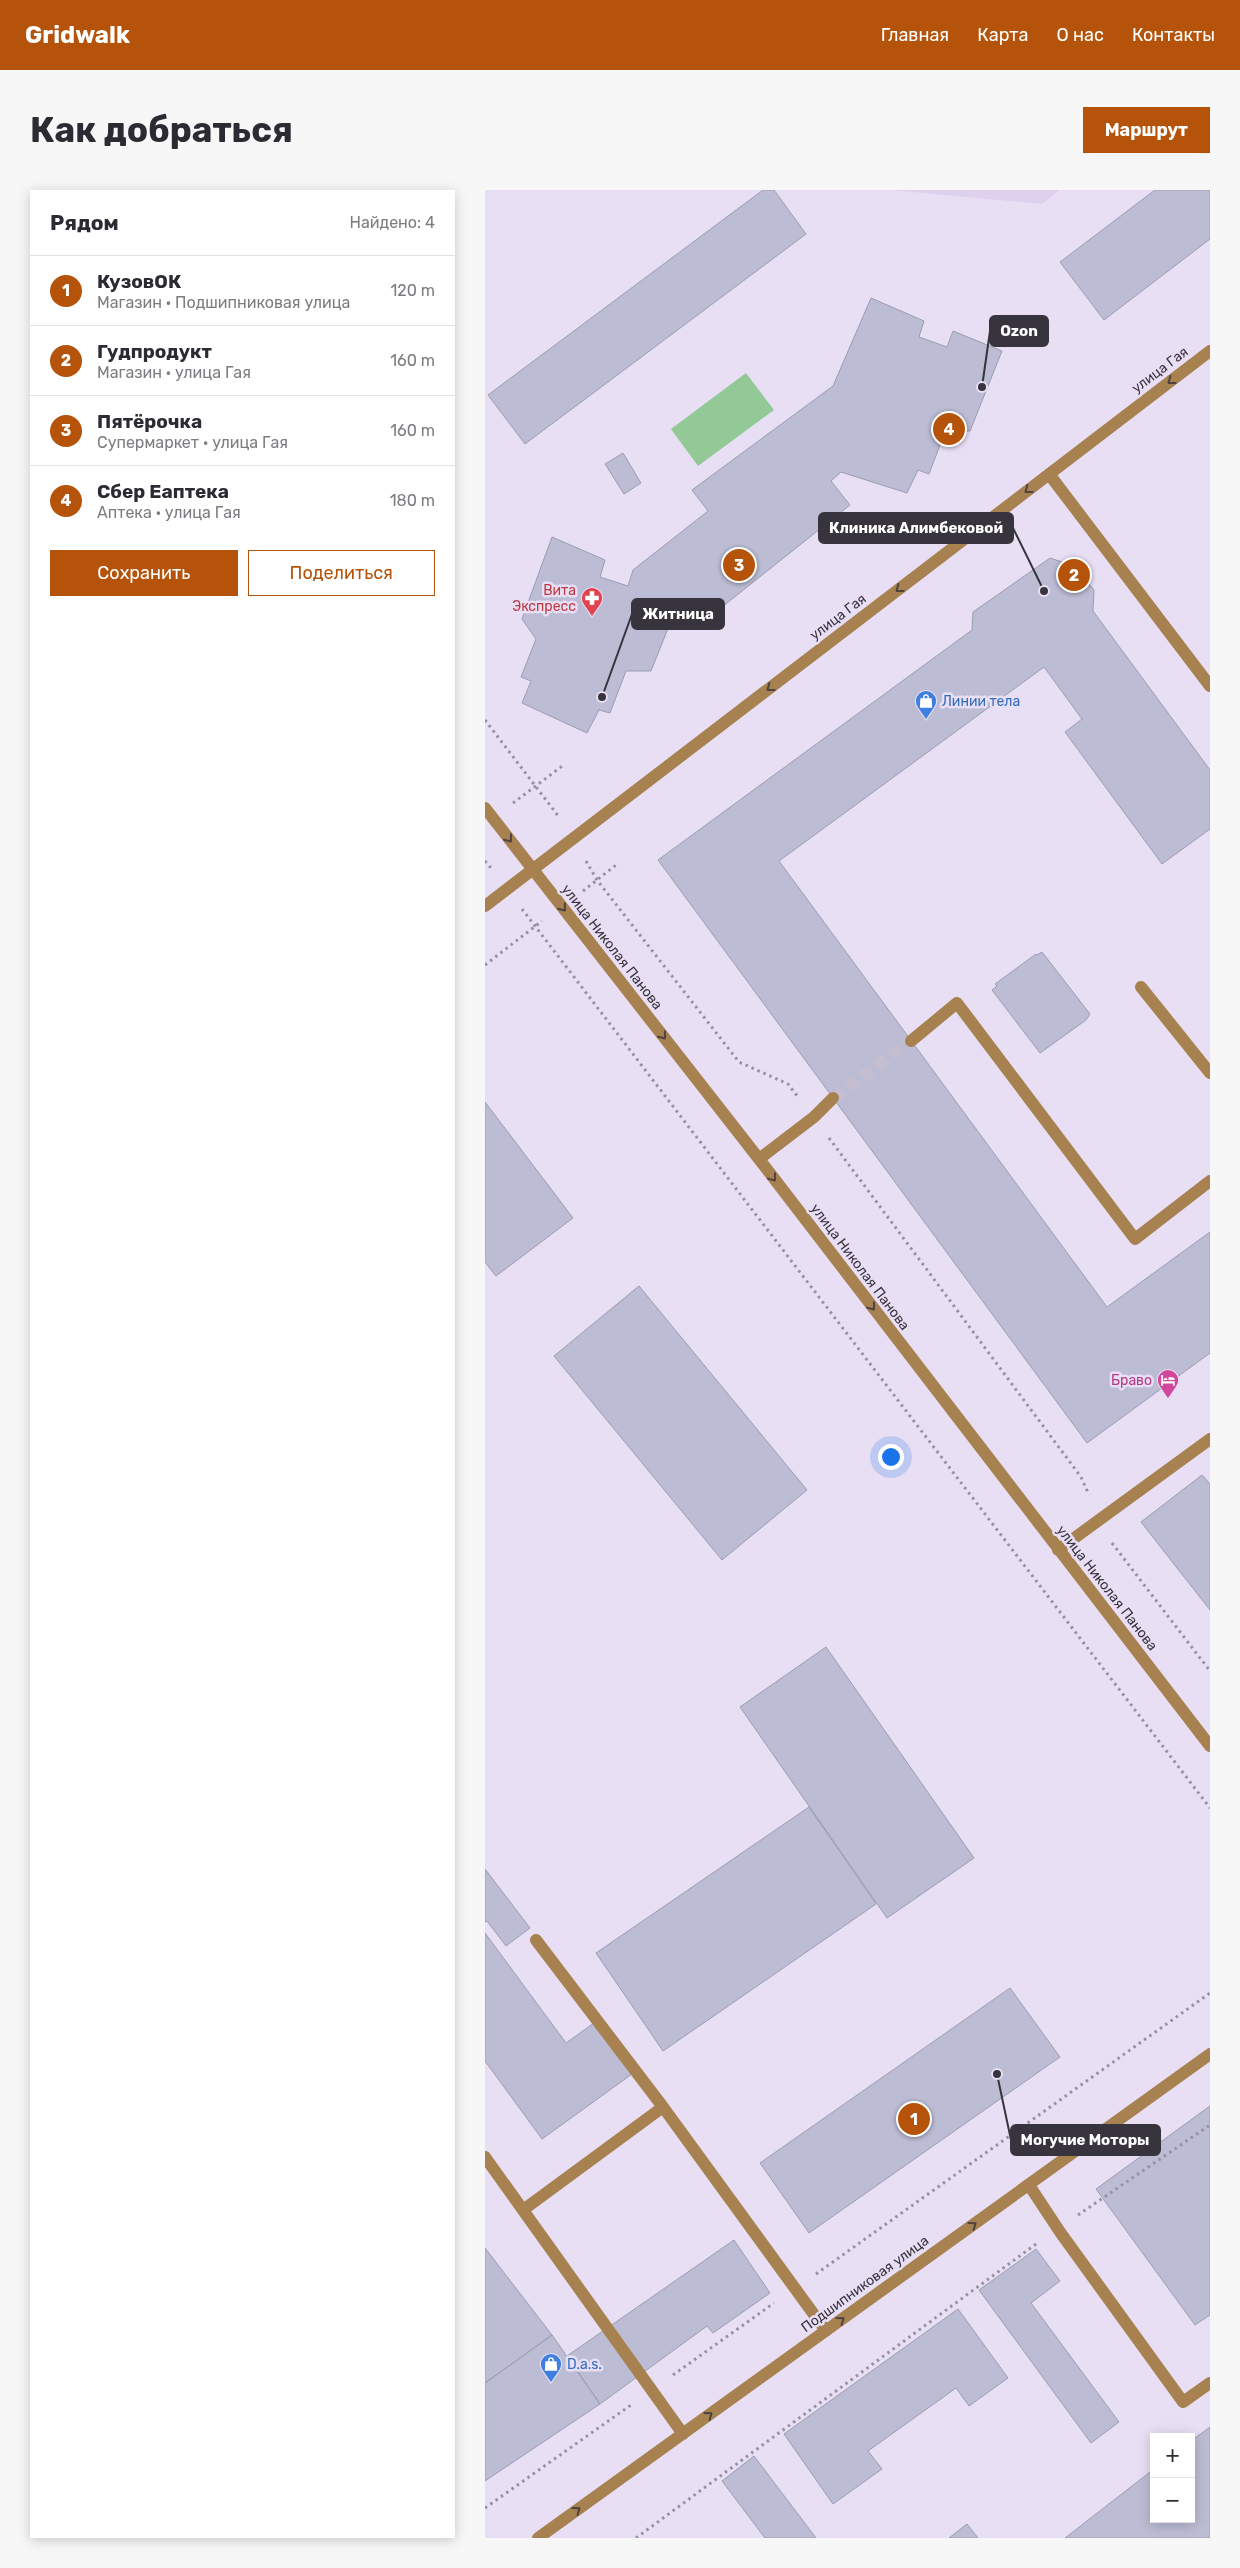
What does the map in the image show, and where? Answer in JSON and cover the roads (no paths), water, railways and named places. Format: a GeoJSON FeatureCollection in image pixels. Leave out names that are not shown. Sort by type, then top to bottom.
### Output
{"type":"FeatureCollection","features":[{"type":"Feature","properties":{"kind":"street","name":"улица Гая"},"geometry":{"type":"LineString","coordinates":[[485,906],[1210,351]]}},
{"type":"Feature","properties":{"kind":"street"},"geometry":{"type":"LineString","coordinates":[[1049,474],[1210,686]]}},
{"type":"Feature","properties":{"kind":"street","name":"улица Николая Панова"},"geometry":{"type":"LineString","coordinates":[[485,808],[759,1159],[1210,1746]]}},
{"type":"Feature","properties":{"kind":"street"},"geometry":{"type":"LineString","coordinates":[[1141,987],[1210,1072]]}},
{"type":"Feature","properties":{"kind":"street"},"geometry":{"type":"LineString","coordinates":[[911,1041],[957,1002],[1135,1239],[1210,1180]]}},
{"type":"Feature","properties":{"kind":"street"},"geometry":{"type":"LineString","coordinates":[[759,1159],[813,1117],[833,1098]]}},
{"type":"Feature","properties":{"kind":"street"},"geometry":{"type":"LineString","coordinates":[[1058,1550],[1210,1439]]}},
{"type":"Feature","properties":{"kind":"street"},"geometry":{"type":"LineString","coordinates":[[536,1940],[663,2107],[826,2331]]}},
{"type":"Feature","properties":{"kind":"street","name":"Подшипниковая улица"},"geometry":{"type":"LineString","coordinates":[[538,2538],[1210,2054]]}},
{"type":"Feature","properties":{"kind":"street"},"geometry":{"type":"LineString","coordinates":[[523,2210],[663,2107]]}},
{"type":"Feature","properties":{"kind":"street"},"geometry":{"type":"LineString","coordinates":[[485,2157],[683,2434]]}},
{"type":"Feature","properties":{"kind":"street"},"geometry":{"type":"LineString","coordinates":[[1029,2185],[1183,2402],[1210,2383]]}},
{"type":"Feature","properties":{"kind":"tunnel"},"geometry":{"type":"LineString","coordinates":[[833,1098],[911,1041]]}},
{"type":"Feature","properties":{"kind":"place","name":"Ozon"},"geometry":{"type":"Point","coordinates":[982,387]}},
{"type":"Feature","properties":{"kind":"place","name":"Сбер Еаптека"},"geometry":{"type":"Point","coordinates":[949,429]}},
{"type":"Feature","properties":{"kind":"place","name":"Пятёрочка"},"geometry":{"type":"Point","coordinates":[739,565]}},
{"type":"Feature","properties":{"kind":"place","name":"Гудпродукт"},"geometry":{"type":"Point","coordinates":[1074,575]}},
{"type":"Feature","properties":{"kind":"place","name":"Клиника Алимбековой"},"geometry":{"type":"Point","coordinates":[1044,591]}},
{"type":"Feature","properties":{"kind":"place","name":"Вита Экспресс"},"geometry":{"type":"Point","coordinates":[592,617]}},
{"type":"Feature","properties":{"kind":"place","name":"Житница"},"geometry":{"type":"Point","coordinates":[602,697]}},
{"type":"Feature","properties":{"kind":"place","name":"Линии тела"},"geometry":{"type":"Point","coordinates":[926,720]}},
{"type":"Feature","properties":{"kind":"place","name":"Браво"},"geometry":{"type":"Point","coordinates":[1168,1399]}},
{"type":"Feature","properties":{"kind":"place","name":"Могучие Моторы"},"geometry":{"type":"Point","coordinates":[997,2074]}},
{"type":"Feature","properties":{"kind":"place","name":"КузовОК"},"geometry":{"type":"Point","coordinates":[914,2119]}},
{"type":"Feature","properties":{"kind":"place","name":"D.a.s."},"geometry":{"type":"Point","coordinates":[551,2383]}}]}
